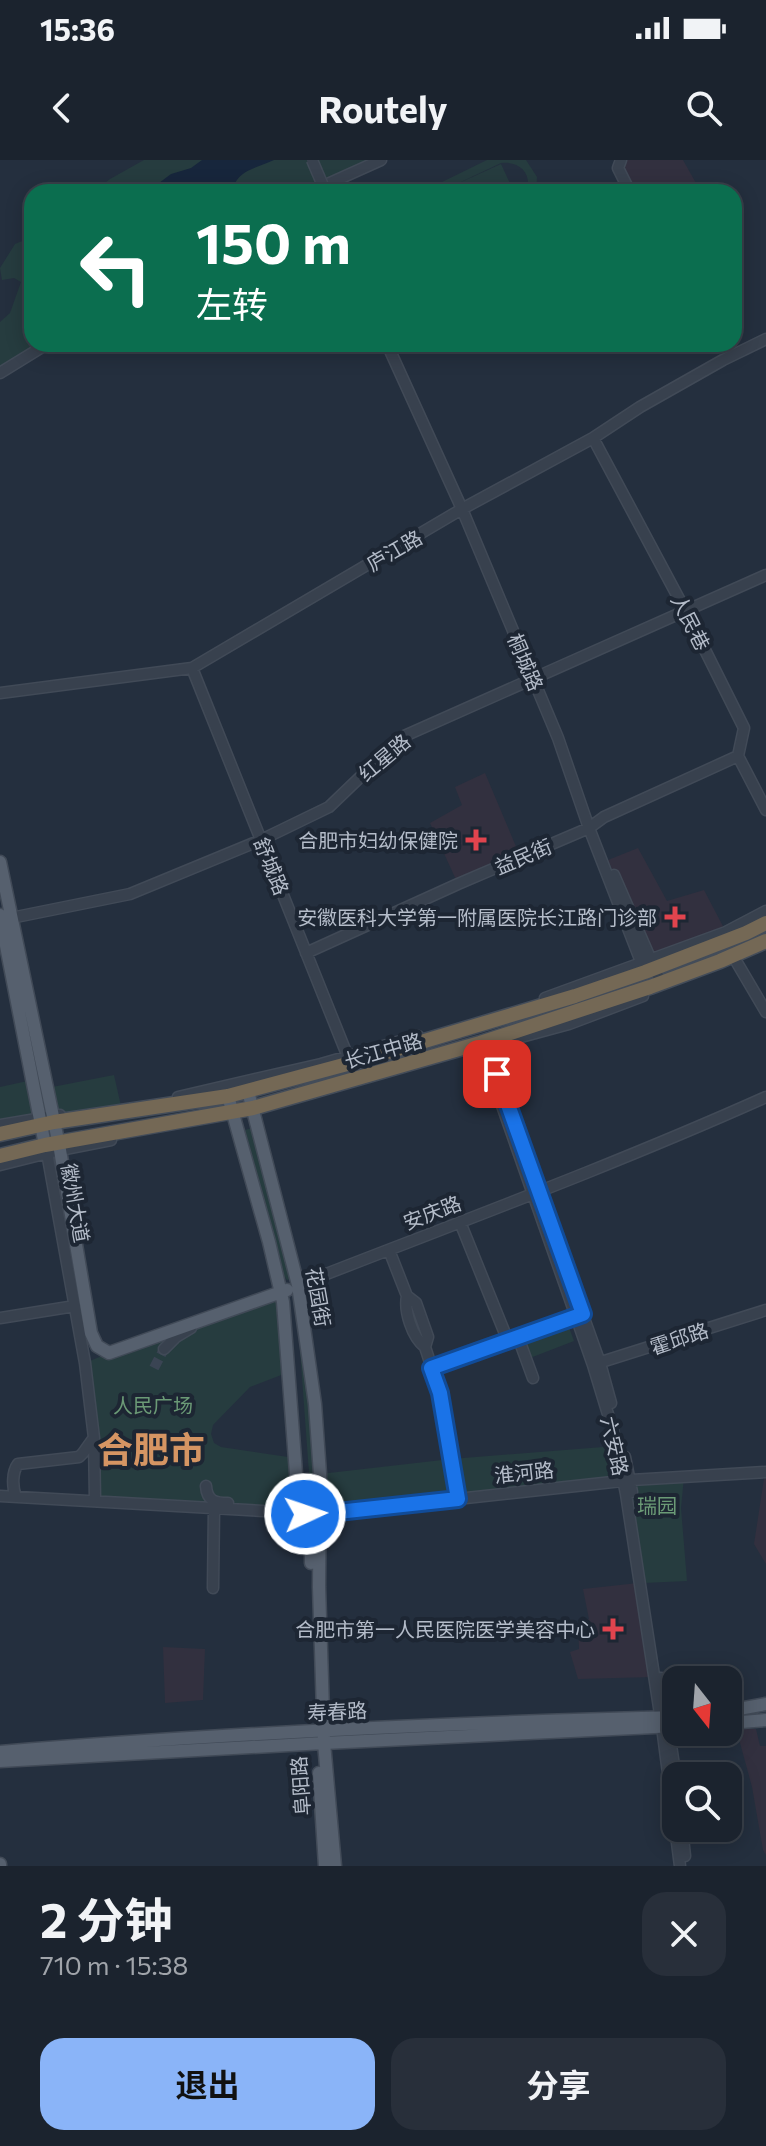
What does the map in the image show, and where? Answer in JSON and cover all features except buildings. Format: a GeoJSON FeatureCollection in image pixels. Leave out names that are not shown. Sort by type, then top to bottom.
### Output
{"type":"FeatureCollection","features":[{"type":"Feature","properties":{"kind":"highway","name":"长江中路"},"geometry":{"type":"LineString","coordinates":[[0,1134],[47,1120],[248,1091],[511,1017],[746,933],[766,923]]}},
{"type":"Feature","properties":{"kind":"highway","name":"长江中路"},"geometry":{"type":"LineString","coordinates":[[0,1156],[253,1110],[483,1044],[655,985],[766,941]]}},
{"type":"Feature","properties":{"kind":"main road","name":"徽州大道"},"geometry":{"type":"LineString","coordinates":[[0,862],[4,960],[47,1120]]}},
{"type":"Feature","properties":{"kind":"main road","name":"徽州大道"},"geometry":{"type":"LineString","coordinates":[[3,918],[91,1333],[97,1346],[109,1353]]}},
{"type":"Feature","properties":{"kind":"main road","name":"花园街"},"geometry":{"type":"LineString","coordinates":[[248,1091],[298,1285],[315,1404],[320,1474],[319,1514]]}},
{"type":"Feature","properties":{"kind":"main road","name":"花园街"},"geometry":{"type":"LineString","coordinates":[[228,1096],[282,1292],[302,1513]]}},
{"type":"Feature","properties":{"kind":"main road","name":"安庆路"},"geometry":{"type":"LineString","coordinates":[[109,1353],[298,1285]]}},
{"type":"Feature","properties":{"kind":"main road","name":"阜阳路"},"geometry":{"type":"LineString","coordinates":[[302,1513],[311,1546],[325,1866]]}},
{"type":"Feature","properties":{"kind":"main road","name":"阜阳路"},"geometry":{"type":"LineString","coordinates":[[319,1514],[320,1737],[335,1866]]}},
{"type":"Feature","properties":{"kind":"main road"},"geometry":{"type":"LineString","coordinates":[[742,1709],[766,1704]]}},
{"type":"Feature","properties":{"kind":"main road"},"geometry":{"type":"LineString","coordinates":[[742,1711],[766,1710]]}},
{"type":"Feature","properties":{"kind":"main road"},"geometry":{"type":"LineString","coordinates":[[742,1724],[766,1720]]}},
{"type":"Feature","properties":{"kind":"main road","name":"寿春路"},"geometry":{"type":"LineString","coordinates":[[0,1752],[115,1742],[662,1722]]}},
{"type":"Feature","properties":{"kind":"main road"},"geometry":{"type":"LineString","coordinates":[[742,1727],[766,1729]]}},
{"type":"Feature","properties":{"kind":"main road","name":"寿春路"},"geometry":{"type":"LineString","coordinates":[[0,1761],[320,1737]]}},
{"type":"Feature","properties":{"kind":"street"},"geometry":{"type":"LineString","coordinates":[[312,160],[325,184]]}},
{"type":"Feature","properties":{"kind":"street"},"geometry":{"type":"LineString","coordinates":[[319,160],[326,184]]}},
{"type":"Feature","properties":{"kind":"street"},"geometry":{"type":"LineString","coordinates":[[328,184],[381,160]]}},
{"type":"Feature","properties":{"kind":"street"},"geometry":{"type":"LineString","coordinates":[[621,160],[618,168],[626,184]]}},
{"type":"Feature","properties":{"kind":"street","name":"庐江路"},"geometry":{"type":"LineString","coordinates":[[742,351],[766,339]]}},
{"type":"Feature","properties":{"kind":"street"},"geometry":{"type":"LineString","coordinates":[[0,373],[34,352]]}},
{"type":"Feature","properties":{"kind":"street","name":"桐城路"},"geometry":{"type":"LineString","coordinates":[[391,352],[464,508]]}},
{"type":"Feature","properties":{"kind":"street","name":"桐城路"},"geometry":{"type":"LineString","coordinates":[[397,352],[535,677],[655,985]]}},
{"type":"Feature","properties":{"kind":"street","name":"庐江路"},"geometry":{"type":"LineString","coordinates":[[0,693],[192,668],[464,508],[593,438],[640,407],[739,352]]}},
{"type":"Feature","properties":{"kind":"street","name":"人民巷"},"geometry":{"type":"LineString","coordinates":[[593,438],[744,728],[738,756],[766,810]]}},
{"type":"Feature","properties":{"kind":"street","name":"红星路"},"geometry":{"type":"LineString","coordinates":[[3,918],[130,894],[261,840],[329,807],[402,737],[766,575]]}},
{"type":"Feature","properties":{"kind":"street","name":"舒城路"},"geometry":{"type":"LineString","coordinates":[[192,668],[350,1060]]}},
{"type":"Feature","properties":{"kind":"street","name":"益民街"},"geometry":{"type":"LineString","coordinates":[[306,953],[591,826],[604,817],[738,756]]}},
{"type":"Feature","properties":{"kind":"street"},"geometry":{"type":"LineString","coordinates":[[647,966],[766,911]]}},
{"type":"Feature","properties":{"kind":"street"},"geometry":{"type":"LineString","coordinates":[[483,1044],[569,1024],[766,947]]}},
{"type":"Feature","properties":{"kind":"street"},"geometry":{"type":"LineString","coordinates":[[736,961],[766,1012]]}},
{"type":"Feature","properties":{"kind":"street","name":"六安路"},"geometry":{"type":"LineString","coordinates":[[483,1044],[596,1364],[627,1480],[662,1685]]}},
{"type":"Feature","properties":{"kind":"street"},"geometry":{"type":"LineString","coordinates":[[0,1125],[176,1098],[350,1060]]}},
{"type":"Feature","properties":{"kind":"street","name":"安庆路"},"geometry":{"type":"LineString","coordinates":[[298,1285],[681,1135],[766,1097]]}},
{"type":"Feature","properties":{"kind":"street"},"geometry":{"type":"LineString","coordinates":[[0,1165],[52,1148]]}},
{"type":"Feature","properties":{"kind":"street","name":"徽州大道"},"geometry":{"type":"LineString","coordinates":[[52,1148],[85,1363],[94,1438],[95,1500]]}},
{"type":"Feature","properties":{"kind":"street"},"geometry":{"type":"LineString","coordinates":[[460,1222],[533,1378]]}},
{"type":"Feature","properties":{"kind":"street"},"geometry":{"type":"LineString","coordinates":[[389,1250],[407,1296],[416,1303],[428,1337],[425,1347],[440,1393],[458,1499]]}},
{"type":"Feature","properties":{"kind":"street"},"geometry":{"type":"LineString","coordinates":[[0,1318],[75,1306]]}},
{"type":"Feature","properties":{"kind":"street","name":"霍邱路"},"geometry":{"type":"LineString","coordinates":[[596,1364],[766,1310]]}},
{"type":"Feature","properties":{"kind":"street"},"geometry":{"type":"LineString","coordinates":[[431,1368],[579,1315]]}},
{"type":"Feature","properties":{"kind":"street"},"geometry":{"type":"LineString","coordinates":[[164,1349],[199,1322]]}},
{"type":"Feature","properties":{"kind":"street"},"geometry":{"type":"LineString","coordinates":[[16,1497],[13,1490],[14,1469],[18,1464],[79,1457],[94,1438]]}},
{"type":"Feature","properties":{"kind":"street","name":"淮河路"},"geometry":{"type":"LineString","coordinates":[[0,1496],[319,1514],[627,1480],[766,1472]]}},
{"type":"Feature","properties":{"kind":"street"},"geometry":{"type":"LineString","coordinates":[[174,1506],[179,1501],[195,1501],[206,1490],[215,1503],[229,1503],[234,1508],[256,1512]]}},
{"type":"Feature","properties":{"kind":"street"},"geometry":{"type":"LineString","coordinates":[[213,1588],[214,1509]]}},
{"type":"Feature","properties":{"kind":"street","name":"六安路"},"geometry":{"type":"LineString","coordinates":[[671,1746],[680,1866]]}},
{"type":"Feature","properties":{"kind":"street"},"geometry":{"type":"LineString","coordinates":[[684,1842],[687,1866]]}},
{"type":"Feature","properties":{"kind":"shaded area"},"geometry":{"type":"Polygon","coordinates":[[[621,160],[683,160],[696,184],[628,184],[621,160]]]}},
{"type":"Feature","properties":{"kind":"shaded area","name":"合肥市妇幼保健院"},"geometry":{"type":"Polygon","coordinates":[[[485,773],[520,856],[458,884],[430,823],[462,805],[455,787],[485,773]]]}},
{"type":"Feature","properties":{"kind":"shaded area","name":"安徽医科大学第一附属医院长江路门诊部"},"geometry":{"type":"Polygon","coordinates":[[[638,848],[667,901],[704,890],[726,932],[650,959],[608,860],[638,848]]]}},
{"type":"Feature","properties":{"kind":"shaded area"},"geometry":{"type":"Polygon","coordinates":[[[766,1472],[766,1564],[754,1544],[766,1472]]]}},
{"type":"Feature","properties":{"kind":"shaded area","name":"合肥市第一人民医院医学美容中心"},"geometry":{"type":"Polygon","coordinates":[[[638,1583],[654,1677],[578,1679],[570,1652],[579,1649],[578,1623],[589,1619],[583,1589],[638,1583]]]}},
{"type":"Feature","properties":{"kind":"shaded area"},"geometry":{"type":"Polygon","coordinates":[[[163,1647],[205,1649],[203,1700],[165,1703],[163,1647]]]}},
{"type":"Feature","properties":{"kind":"shaded area"},"geometry":{"type":"Polygon","coordinates":[[[742,1728],[756,1729],[760,1746],[766,1746],[766,1855],[763,1850],[741,1746],[742,1728]]]}},
{"type":"Feature","properties":{"kind":"green space"},"geometry":{"type":"Polygon","coordinates":[[[144,160],[377,160],[324,184],[104,184],[144,160]]]}},
{"type":"Feature","properties":{"kind":"green space"},"geometry":{"type":"Polygon","coordinates":[[[487,160],[526,160],[537,177],[537,184],[528,184],[526,174],[519,166],[501,163],[457,184],[440,183],[487,160]]]}},
{"type":"Feature","properties":{"kind":"green space"},"geometry":{"type":"Polygon","coordinates":[[[501,164],[510,184],[457,184],[501,164]]]}},
{"type":"Feature","properties":{"kind":"green space"},"geometry":{"type":"Polygon","coordinates":[[[24,240],[26,352],[0,367],[0,322],[10,313],[21,282],[14,278],[2,280],[0,268],[15,244],[24,240]]]}},
{"type":"Feature","properties":{"kind":"green space"},"geometry":{"type":"Polygon","coordinates":[[[114,1075],[121,1106],[53,1116],[47,1088],[114,1075]]]}},
{"type":"Feature","properties":{"kind":"green space"},"geometry":{"type":"Polygon","coordinates":[[[32,1080],[40,1117],[0,1125],[0,1087],[32,1080]]]}},
{"type":"Feature","properties":{"kind":"green space"},"geometry":{"type":"Polygon","coordinates":[[[255,1127],[291,1279],[287,1280],[245,1130],[255,1127]]]}},
{"type":"Feature","properties":{"kind":"green space","name":"人民广场"},"geometry":{"type":"Polygon","coordinates":[[[282,1292],[289,1372],[250,1387],[213,1425],[211,1434],[214,1443],[221,1447],[295,1458],[299,1513],[95,1500],[85,1363],[282,1292]]]}},
{"type":"Feature","properties":{"kind":"green space"},"geometry":{"type":"Polygon","coordinates":[[[301,1306],[313,1477],[309,1473],[297,1310],[301,1306]]]}},
{"type":"Feature","properties":{"kind":"green space"},"geometry":{"type":"Polygon","coordinates":[[[567,1322],[574,1341],[530,1358],[524,1337],[567,1322]]]}},
{"type":"Feature","properties":{"kind":"green space"},"geometry":{"type":"Polygon","coordinates":[[[615,1443],[623,1481],[319,1514],[320,1474],[451,1459],[603,1447],[615,1443]]]}},
{"type":"Feature","properties":{"kind":"green space","name":"瑞园"},"geometry":{"type":"Polygon","coordinates":[[[684,1477],[681,1508],[687,1581],[643,1583],[631,1480],[684,1477]]]}},
{"type":"Feature","properties":{"kind":"water"},"geometry":{"type":"Polygon","coordinates":[[[202,160],[274,160],[244,173],[234,184],[158,184],[171,174],[191,168],[202,160]]]}},
{"type":"Feature","properties":{"kind":"tunnel"},"geometry":{"type":"LineString","coordinates":[[154,1368],[164,1349]]}},
{"type":"Feature","properties":{"kind":"place","name":"合肥市妇幼保健院"},"geometry":{"type":"Point","coordinates":[476,840]}},
{"type":"Feature","properties":{"kind":"place","name":"安徽医科大学第一附属医院长江路门诊部"},"geometry":{"type":"Point","coordinates":[675,917]}},
{"type":"Feature","properties":{"kind":"place","name":"合肥市第一人民医院医学美容中心"},"geometry":{"type":"Point","coordinates":[613,1629]}},
{"type":"Feature","properties":{"kind":"district","name":"合肥市"},"geometry":{"type":"Point","coordinates":[151,1448]}},
{"type":"Feature","properties":{"kind":"route"},"geometry":{"type":"LineString","coordinates":[[305,1514],[458,1499],[440,1393],[431,1368],[583,1314],[497,1074]]}}]}
